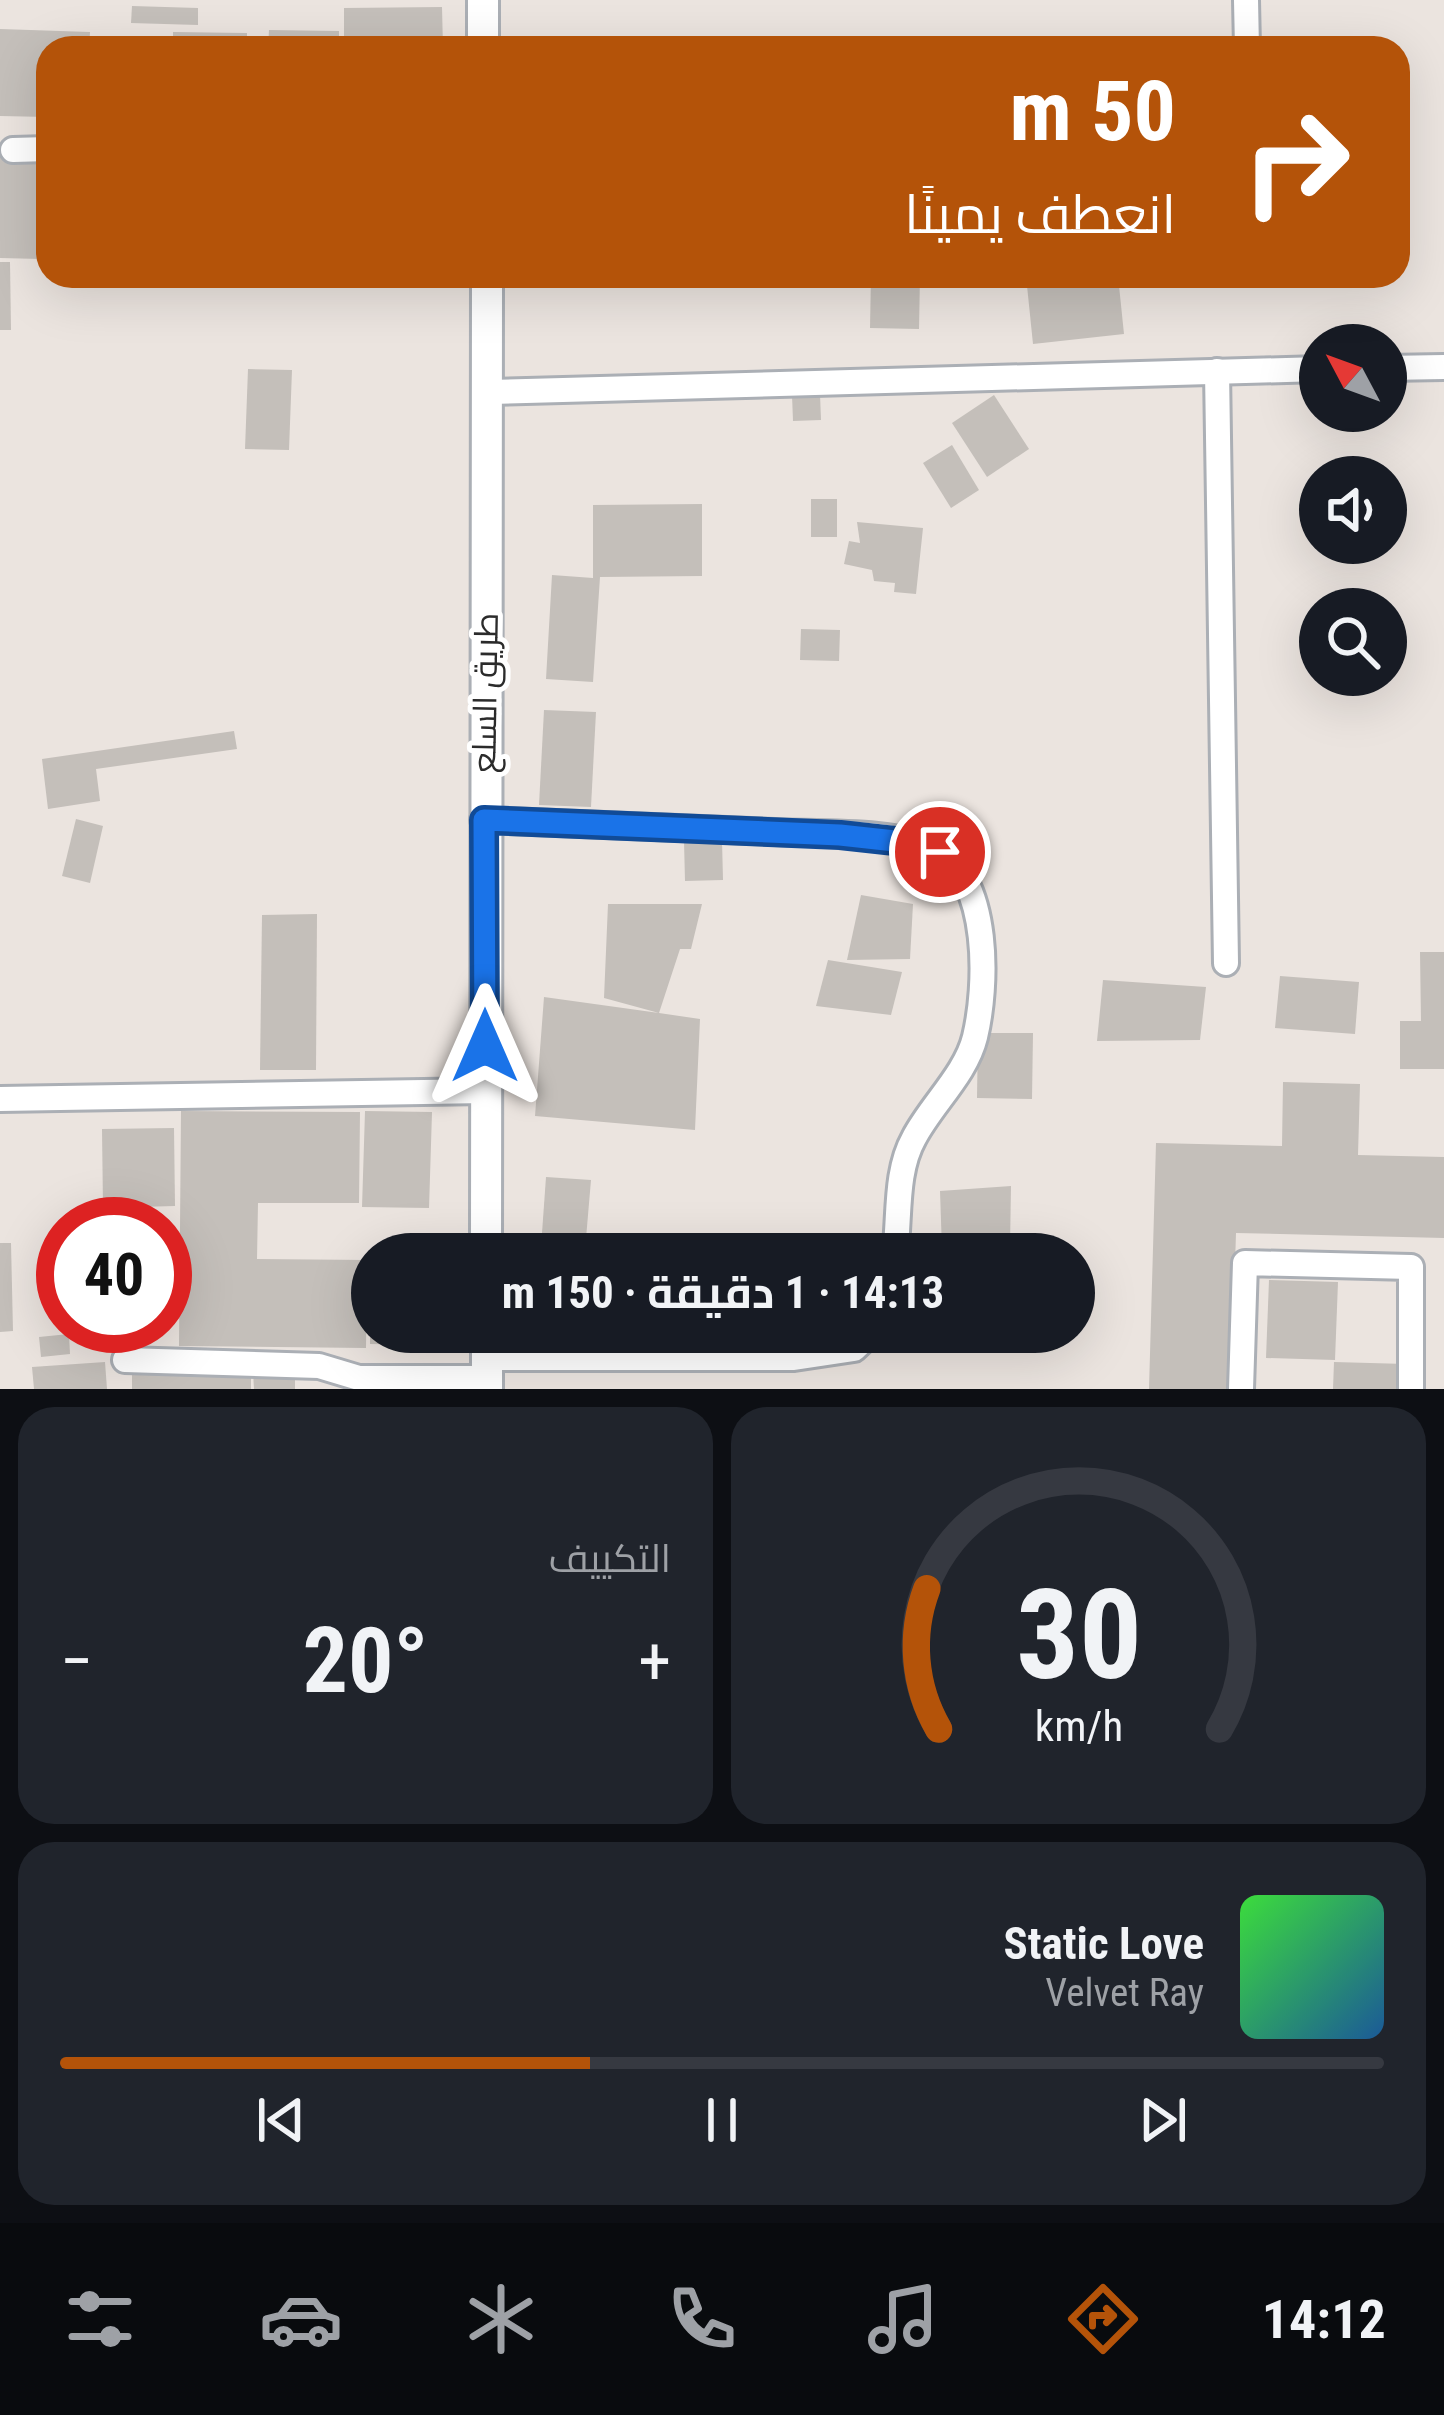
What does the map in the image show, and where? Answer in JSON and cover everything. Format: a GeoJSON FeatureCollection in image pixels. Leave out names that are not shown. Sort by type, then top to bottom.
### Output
{"type":"FeatureCollection","features":[{"type":"Feature","properties":{"kind":"street"},"geometry":{"type":"LineString","coordinates":[[483,0],[483,36]]}},
{"type":"Feature","properties":{"kind":"street"},"geometry":{"type":"LineString","coordinates":[[1246,0],[1246,36]]}},
{"type":"Feature","properties":{"kind":"street"},"geometry":{"type":"LineString","coordinates":[[13,150],[36,149]]}},
{"type":"Feature","properties":{"kind":"street","name":"طريق السلع"},"geometry":{"type":"LineString","coordinates":[[486,1233],[487,288]]}},
{"type":"Feature","properties":{"kind":"street"},"geometry":{"type":"LineString","coordinates":[[1407,368],[1444,367]]}},
{"type":"Feature","properties":{"kind":"street"},"geometry":{"type":"LineString","coordinates":[[489,392],[1299,369]]}},
{"type":"Feature","properties":{"kind":"street"},"geometry":{"type":"LineString","coordinates":[[1217,371],[1226,963]]}},
{"type":"Feature","properties":{"kind":"street"},"geometry":{"type":"LineString","coordinates":[[484,820],[840,835],[913,843],[940,852],[967,892],[983,937],[983,993],[974,1044],[913,1139],[900,1177],[897,1233]]}},
{"type":"Feature","properties":{"kind":"street"},"geometry":{"type":"LineString","coordinates":[[0,1099],[485,1091]]}},
{"type":"Feature","properties":{"kind":"street"},"geometry":{"type":"LineString","coordinates":[[1241,1389],[1245,1263],[1411,1267],[1411,1389]]}},
{"type":"Feature","properties":{"kind":"street"},"geometry":{"type":"LineString","coordinates":[[124,1360],[319,1366],[359,1378],[487,1364],[794,1358],[827,1353]]}},
{"type":"Feature","properties":{"kind":"building"},"geometry":{"type":"Polygon","coordinates":[[[132,6],[198,8],[198,25],[131,23],[132,6]]]}},
{"type":"Feature","properties":{"kind":"building"},"geometry":{"type":"Polygon","coordinates":[[[442,7],[443,36],[344,36],[344,8],[442,7]]]}},
{"type":"Feature","properties":{"kind":"building"},"geometry":{"type":"Polygon","coordinates":[[[0,29],[90,32],[90,36],[36,36],[36,117],[0,116],[0,29]]]}},
{"type":"Feature","properties":{"kind":"building"},"geometry":{"type":"Polygon","coordinates":[[[269,30],[339,31],[339,36],[269,36],[269,30]]]}},
{"type":"Feature","properties":{"kind":"building"},"geometry":{"type":"Polygon","coordinates":[[[173,32],[247,33],[247,36],[173,36],[173,32]]]}},
{"type":"Feature","properties":{"kind":"building"},"geometry":{"type":"Polygon","coordinates":[[[0,154],[36,154],[36,259],[0,258],[0,154]]]}},
{"type":"Feature","properties":{"kind":"building"},"geometry":{"type":"Polygon","coordinates":[[[0,262],[10,262],[11,330],[0,330],[0,262]]]}},
{"type":"Feature","properties":{"kind":"building"},"geometry":{"type":"Polygon","coordinates":[[[871,288],[920,288],[919,329],[870,328],[871,288]]]}},
{"type":"Feature","properties":{"kind":"building"},"geometry":{"type":"Polygon","coordinates":[[[1027,288],[1119,288],[1124,334],[1033,344],[1027,288]]]}},
{"type":"Feature","properties":{"kind":"building"},"geometry":{"type":"Polygon","coordinates":[[[248,369],[292,370],[289,450],[245,449],[248,369]]]}},
{"type":"Feature","properties":{"kind":"building"},"geometry":{"type":"Polygon","coordinates":[[[820,394],[821,420],[793,421],[792,395],[820,394]]]}},
{"type":"Feature","properties":{"kind":"building"},"geometry":{"type":"Polygon","coordinates":[[[994,395],[1029,449],[987,477],[952,423],[994,395]]]}},
{"type":"Feature","properties":{"kind":"building"},"geometry":{"type":"Polygon","coordinates":[[[952,445],[979,490],[951,508],[923,463],[952,445]]]}},
{"type":"Feature","properties":{"kind":"building"},"geometry":{"type":"Polygon","coordinates":[[[811,499],[837,499],[837,537],[811,537],[811,499]]]}},
{"type":"Feature","properties":{"kind":"building"},"geometry":{"type":"Polygon","coordinates":[[[702,504],[702,576],[600,577],[593,682],[546,679],[552,575],[593,578],[593,505],[702,504]]]}},
{"type":"Feature","properties":{"kind":"building"},"geometry":{"type":"Polygon","coordinates":[[[857,522],[923,528],[916,594],[894,592],[895,583],[874,581],[872,570],[844,564],[849,541],[860,543],[857,522]]]}},
{"type":"Feature","properties":{"kind":"building"},"geometry":{"type":"Polygon","coordinates":[[[801,629],[840,630],[839,661],[800,660],[801,629]]]}},
{"type":"Feature","properties":{"kind":"building"},"geometry":{"type":"Polygon","coordinates":[[[544,710],[596,712],[591,807],[539,805],[544,710]]]}},
{"type":"Feature","properties":{"kind":"building"},"geometry":{"type":"Polygon","coordinates":[[[234,731],[237,749],[96,769],[100,801],[48,809],[42,759],[234,731]]]}},
{"type":"Feature","properties":{"kind":"building"},"geometry":{"type":"Polygon","coordinates":[[[76,819],[103,826],[90,883],[62,876],[76,819]]]}},
{"type":"Feature","properties":{"kind":"building"},"geometry":{"type":"Polygon","coordinates":[[[722,840],[723,880],[685,881],[684,841],[722,840]]]}},
{"type":"Feature","properties":{"kind":"building"},"geometry":{"type":"Polygon","coordinates":[[[861,895],[913,904],[910,959],[847,960],[861,895]]]}},
{"type":"Feature","properties":{"kind":"building"},"geometry":{"type":"Polygon","coordinates":[[[608,904],[702,904],[691,949],[680,949],[659,1013],[604,998],[608,904]]]}},
{"type":"Feature","properties":{"kind":"building"},"geometry":{"type":"Polygon","coordinates":[[[317,914],[316,1070],[260,1070],[262,915],[317,914]]]}},
{"type":"Feature","properties":{"kind":"building"},"geometry":{"type":"Polygon","coordinates":[[[1420,952],[1444,952],[1444,1069],[1400,1069],[1400,1021],[1421,1021],[1420,952]]]}},
{"type":"Feature","properties":{"kind":"building"},"geometry":{"type":"Polygon","coordinates":[[[828,960],[902,972],[891,1015],[816,1006],[828,960]]]}},
{"type":"Feature","properties":{"kind":"building"},"geometry":{"type":"Polygon","coordinates":[[[1280,976],[1359,982],[1355,1034],[1275,1028],[1280,976]]]}},
{"type":"Feature","properties":{"kind":"building"},"geometry":{"type":"Polygon","coordinates":[[[1103,980],[1206,987],[1200,1040],[1097,1041],[1103,980]]]}},
{"type":"Feature","properties":{"kind":"building"},"geometry":{"type":"Polygon","coordinates":[[[544,997],[700,1019],[695,1130],[535,1116],[544,997]]]}},
{"type":"Feature","properties":{"kind":"building"},"geometry":{"type":"Polygon","coordinates":[[[978,1033],[1033,1033],[1032,1099],[977,1098],[978,1033]]]}},
{"type":"Feature","properties":{"kind":"building"},"geometry":{"type":"Polygon","coordinates":[[[1283,1082],[1360,1084],[1358,1155],[1444,1157],[1444,1238],[1236,1233],[1231,1389],[1149,1389],[1156,1143],[1282,1146],[1283,1082]]]}},
{"type":"Feature","properties":{"kind":"building"},"geometry":{"type":"Polygon","coordinates":[[[181,1111],[360,1112],[359,1203],[258,1203],[257,1259],[351,1260],[351,1348],[192,1346],[192,1197],[180,1197],[181,1111]]]}},
{"type":"Feature","properties":{"kind":"building"},"geometry":{"type":"Polygon","coordinates":[[[365,1111],[432,1112],[429,1208],[362,1207],[365,1111]]]}},
{"type":"Feature","properties":{"kind":"building"},"geometry":{"type":"Polygon","coordinates":[[[174,1128],[175,1197],[103,1197],[102,1129],[174,1128]]]}},
{"type":"Feature","properties":{"kind":"building"},"geometry":{"type":"Polygon","coordinates":[[[546,1177],[591,1180],[586,1233],[542,1233],[546,1177]]]}},
{"type":"Feature","properties":{"kind":"building"},"geometry":{"type":"Polygon","coordinates":[[[1011,1186],[1010,1233],[941,1233],[940,1191],[1011,1186]]]}},
{"type":"Feature","properties":{"kind":"building"},"geometry":{"type":"Polygon","coordinates":[[[0,1243],[11,1243],[13,1331],[0,1332],[0,1243]]]}},
{"type":"Feature","properties":{"kind":"building"},"geometry":{"type":"Polygon","coordinates":[[[1269,1280],[1338,1282],[1335,1360],[1266,1358],[1269,1280]]]}},
{"type":"Feature","properties":{"kind":"building"},"geometry":{"type":"Polygon","coordinates":[[[105,1362],[107,1389],[34,1389],[32,1367],[105,1362]]]}},
{"type":"Feature","properties":{"kind":"building"},"geometry":{"type":"Polygon","coordinates":[[[1334,1362],[1406,1364],[1405,1389],[1333,1389],[1334,1362]]]}},
{"type":"Feature","properties":{"kind":"building"},"geometry":{"type":"Polygon","coordinates":[[[132,1368],[251,1369],[251,1389],[132,1389],[132,1368]]]}},
{"type":"Feature","properties":{"kind":"building"},"geometry":{"type":"Polygon","coordinates":[[[295,1371],[295,1389],[254,1389],[253,1372],[295,1371]]]}},
{"type":"Feature","properties":{"kind":"route"},"geometry":{"type":"LineString","coordinates":[[485,1046],[484,820],[840,835],[913,843],[940,852]]}}]}
